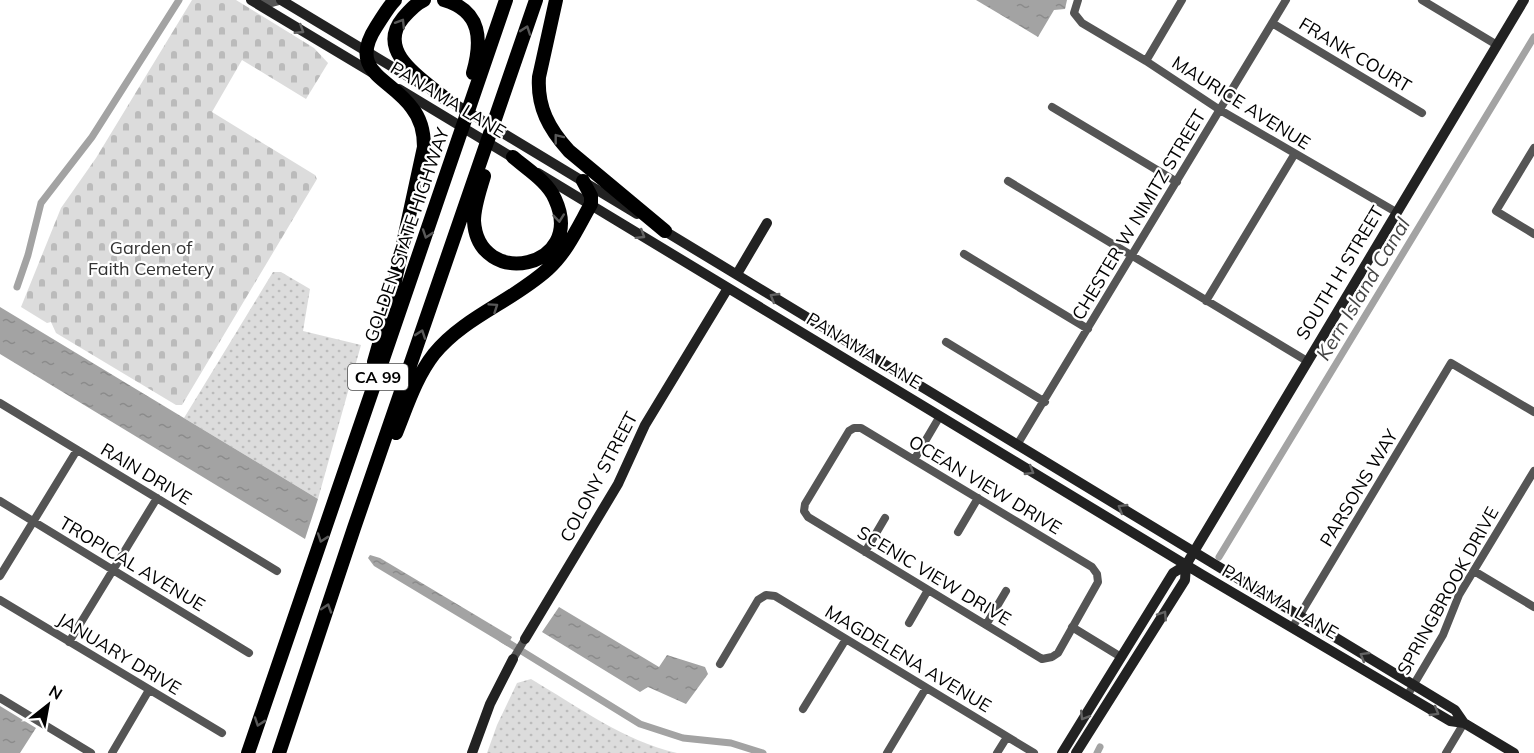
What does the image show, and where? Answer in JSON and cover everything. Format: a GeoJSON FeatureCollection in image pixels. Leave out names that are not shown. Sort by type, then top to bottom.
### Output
{"type":"FeatureCollection","features":[{"type":"Feature","properties":{"kind":"highway"},"geometry":{"type":"LineString","coordinates":[[330,517],[388,314],[424,147],[422,126],[412,108],[375,75],[368,63],[366,51],[370,37],[395,0]]}},
{"type":"Feature","properties":{"kind":"highway"},"geometry":{"type":"LineString","coordinates":[[424,0],[410,10],[400,22],[395,32],[395,46],[404,64],[446,99]]}},
{"type":"Feature","properties":{"kind":"highway"},"geometry":{"type":"LineString","coordinates":[[439,200],[477,58],[479,41],[475,25],[466,12],[444,0]]}},
{"type":"Feature","properties":{"kind":"highway","name":"GOLDEN STATE HIGHWAY"},"geometry":{"type":"LineString","coordinates":[[248,753],[506,0]]}},
{"type":"Feature","properties":{"kind":"highway","name":"CA 99"},"geometry":{"type":"LineString","coordinates":[[279,753],[536,0]]}},
{"type":"Feature","properties":{"kind":"highway"},"geometry":{"type":"LineString","coordinates":[[556,0],[539,76],[538,89],[543,114],[554,133],[569,151],[665,231]]}},
{"type":"Feature","properties":{"kind":"highway"},"geometry":{"type":"LineString","coordinates":[[513,157],[550,190],[559,210],[560,228],[556,242],[541,259],[524,264],[500,260],[487,250],[478,237],[474,220],[476,205],[518,51]]}},
{"type":"Feature","properties":{"kind":"highway"},"geometry":{"type":"LineString","coordinates":[[354,528],[420,376],[435,353],[456,333],[549,268],[567,247],[591,204],[591,196],[584,181]]}},
{"type":"Feature","properties":{"kind":"main road","name":"PANAMA LANE"},"geometry":{"type":"LineString","coordinates":[[250,0],[1186,565],[1292,628],[1410,691]]}},
{"type":"Feature","properties":{"kind":"main road","name":"PANAMA LANE"},"geometry":{"type":"LineString","coordinates":[[282,0],[1194,552],[1299,617],[1410,691],[1450,721],[1464,723],[1514,753]]}},
{"type":"Feature","properties":{"kind":"main road","name":"SOUTH H STREET"},"geometry":{"type":"LineString","coordinates":[[1062,753],[1173,573],[1186,565],[1194,552],[1524,0]]}},
{"type":"Feature","properties":{"kind":"main road","name":"COLONY STREET"},"geometry":{"type":"LineString","coordinates":[[737,274],[767,222]]}},
{"type":"Feature","properties":{"kind":"main road","name":"COLONY STREET"},"geometry":{"type":"LineString","coordinates":[[525,639],[618,484],[645,425],[728,288]]}},
{"type":"Feature","properties":{"kind":"main road"},"geometry":{"type":"LineString","coordinates":[[783,322],[804,326],[835,344],[844,339]]}},
{"type":"Feature","properties":{"kind":"main road"},"geometry":{"type":"LineString","coordinates":[[940,416],[945,413],[960,418],[972,418]]}},
{"type":"Feature","properties":{"kind":"main road"},"geometry":{"type":"LineString","coordinates":[[984,443],[995,443],[1010,448],[1017,445]]}},
{"type":"Feature","properties":{"kind":"main road","name":"SOUTH H STREET"},"geometry":{"type":"LineString","coordinates":[[1076,753],[1185,580],[1186,565]]}},
{"type":"Feature","properties":{"kind":"main road"},"geometry":{"type":"LineString","coordinates":[[1132,662],[1132,651],[1144,619]]}},
{"type":"Feature","properties":{"kind":"main road"},"geometry":{"type":"LineString","coordinates":[[1096,721],[1119,672],[1121,657]]}},
{"type":"Feature","properties":{"kind":"main road","name":"COLONY STREET"},"geometry":{"type":"LineString","coordinates":[[472,753],[490,704],[513,658]]}},
{"type":"Feature","properties":{"kind":"street"},"geometry":{"type":"LineString","coordinates":[[263,0],[273,3],[282,0]]}},
{"type":"Feature","properties":{"kind":"street","name":"MAURICE AVENUE"},"geometry":{"type":"LineString","coordinates":[[1078,0],[1074,13],[1082,22],[1294,155],[1396,212]]}},
{"type":"Feature","properties":{"kind":"street"},"geometry":{"type":"LineString","coordinates":[[1146,61],[1182,0]]}},
{"type":"Feature","properties":{"kind":"street","name":"CHESTER W NIMITZ STREET"},"geometry":{"type":"LineString","coordinates":[[1017,445],[1286,0]]}},
{"type":"Feature","properties":{"kind":"street"},"geometry":{"type":"LineString","coordinates":[[1422,0],[1497,45]]}},
{"type":"Feature","properties":{"kind":"street","name":"FRANK COURT"},"geometry":{"type":"LineString","coordinates":[[1272,23],[1422,113]]}},
{"type":"Feature","properties":{"kind":"street"},"geometry":{"type":"LineString","coordinates":[[1052,107],[1177,182]]}},
{"type":"Feature","properties":{"kind":"street"},"geometry":{"type":"LineString","coordinates":[[1534,148],[1496,211],[1534,234]]}},
{"type":"Feature","properties":{"kind":"street"},"geometry":{"type":"LineString","coordinates":[[1206,301],[1294,155]]}},
{"type":"Feature","properties":{"kind":"street"},"geometry":{"type":"LineString","coordinates":[[1008,181],[1307,361]]}},
{"type":"Feature","properties":{"kind":"street"},"geometry":{"type":"LineString","coordinates":[[964,254],[1089,329]]}},
{"type":"Feature","properties":{"kind":"street","name":"COLONY STREET"},"geometry":{"type":"LineString","coordinates":[[728,288],[737,274]]}},
{"type":"Feature","properties":{"kind":"street"},"geometry":{"type":"LineString","coordinates":[[946,342],[1045,402]]}},
{"type":"Feature","properties":{"kind":"street","name":"PARSONS WAY"},"geometry":{"type":"LineString","coordinates":[[1292,628],[1451,363],[1534,412]]}},
{"type":"Feature","properties":{"kind":"street","name":"RAIN DRIVE"},"geometry":{"type":"LineString","coordinates":[[0,403],[277,571]]}},
{"type":"Feature","properties":{"kind":"street"},"geometry":{"type":"LineString","coordinates":[[914,460],[940,416]]}},
{"type":"Feature","properties":{"kind":"street","name":"OCEAN VIEW DRIVE"},"geometry":{"type":"LineString","coordinates":[[804,511],[805,504],[849,431],[861,428],[1092,567],[1097,574],[1098,582],[1072,627]]}},
{"type":"Feature","properties":{"kind":"street"},"geometry":{"type":"LineString","coordinates":[[0,576],[77,450]]}},
{"type":"Feature","properties":{"kind":"street","name":"SPRINGBROOK DRIVE"},"geometry":{"type":"LineString","coordinates":[[1410,691],[1443,635],[1459,595],[1534,471]]}},
{"type":"Feature","properties":{"kind":"street"},"geometry":{"type":"LineString","coordinates":[[69,642],[156,498]]}},
{"type":"Feature","properties":{"kind":"street"},"geometry":{"type":"LineString","coordinates":[[958,532],[978,498]]}},
{"type":"Feature","properties":{"kind":"street","name":"TROPICAL AVENUE"},"geometry":{"type":"LineString","coordinates":[[0,501],[249,652]]}},
{"type":"Feature","properties":{"kind":"street","name":"SCENIC VIEW DRIVE"},"geometry":{"type":"LineString","coordinates":[[804,511],[808,517],[1042,658],[1052,657],[1058,653],[1072,627]]}},
{"type":"Feature","properties":{"kind":"street"},"geometry":{"type":"LineString","coordinates":[[865,552],[885,518]]}},
{"type":"Feature","properties":{"kind":"street"},"geometry":{"type":"LineString","coordinates":[[1474,571],[1534,607]]}},
{"type":"Feature","properties":{"kind":"street"},"geometry":{"type":"LineString","coordinates":[[909,622],[928,590]]}},
{"type":"Feature","properties":{"kind":"street"},"geometry":{"type":"LineString","coordinates":[[986,625],[1006,591]]}},
{"type":"Feature","properties":{"kind":"street","name":"MAGDELENA AVENUE"},"geometry":{"type":"LineString","coordinates":[[720,664],[758,600],[766,595],[775,596],[1034,753]]}},
{"type":"Feature","properties":{"kind":"street","name":"JANUARY DRIVE"},"geometry":{"type":"LineString","coordinates":[[0,600],[222,734]]}},
{"type":"Feature","properties":{"kind":"street"},"geometry":{"type":"LineString","coordinates":[[1072,627],[1121,657]]}},
{"type":"Feature","properties":{"kind":"street","name":"COLONY STREET"},"geometry":{"type":"LineString","coordinates":[[513,658],[525,639]]}},
{"type":"Feature","properties":{"kind":"street"},"geometry":{"type":"LineString","coordinates":[[803,709],[846,639]]}},
{"type":"Feature","properties":{"kind":"street"},"geometry":{"type":"LineString","coordinates":[[887,753],[926,688]]}},
{"type":"Feature","properties":{"kind":"street"},"geometry":{"type":"LineString","coordinates":[[112,753],[149,690]]}},
{"type":"Feature","properties":{"kind":"street"},"geometry":{"type":"LineString","coordinates":[[0,698],[91,753]]}},
{"type":"Feature","properties":{"kind":"street"},"geometry":{"type":"LineString","coordinates":[[1446,753],[1464,723]]}},
{"type":"Feature","properties":{"kind":"street"},"geometry":{"type":"LineString","coordinates":[[997,753],[1007,737]]}},
{"type":"Feature","properties":{"kind":"green space","name":"Garden of Faith Cemetery"},"geometry":{"type":"Polygon","coordinates":[[[192,0],[236,0],[314,48],[328,63],[306,99],[242,60],[212,112],[315,175],[317,179],[182,405],[176,405],[56,333],[51,322],[47,323],[21,307],[61,208],[96,158],[192,0]]]}},
{"type":"Feature","properties":{"kind":"green space"},"geometry":{"type":"Polygon","coordinates":[[[273,272],[281,272],[310,289],[303,331],[361,345],[318,499],[184,418],[273,272]]]}},
{"type":"Feature","properties":{"kind":"green space"},"geometry":{"type":"Polygon","coordinates":[[[531,679],[620,731],[638,740],[677,753],[487,753],[497,725],[517,683],[531,679]]]}},
{"type":"Feature","properties":{"kind":"water"},"geometry":{"type":"Polygon","coordinates":[[[976,0],[1067,0],[1065,9],[1054,10],[1038,37],[976,0]]]}},
{"type":"Feature","properties":{"kind":"water"},"geometry":{"type":"Polygon","coordinates":[[[0,307],[318,499],[305,539],[0,354],[0,307]]]}},
{"type":"Feature","properties":{"kind":"water"},"geometry":{"type":"Polygon","coordinates":[[[370,555],[380,558],[512,637],[507,646],[374,566],[368,558],[370,555]]]}},
{"type":"Feature","properties":{"kind":"water"},"geometry":{"type":"Polygon","coordinates":[[[559,607],[659,667],[667,655],[705,667],[708,674],[686,704],[648,687],[640,692],[542,632],[559,607]]]}},
{"type":"Feature","properties":{"kind":"water"},"geometry":{"type":"Polygon","coordinates":[[[0,706],[36,728],[20,753],[0,753],[0,706]]]}},
{"type":"Feature","properties":{"kind":"waterway"},"geometry":{"type":"LineString","coordinates":[[17,287],[41,203],[92,137],[179,0]]}},
{"type":"Feature","properties":{"kind":"waterway","name":"Kern Island Canal"},"geometry":{"type":"LineString","coordinates":[[1219,557],[1534,37]]}},
{"type":"Feature","properties":{"kind":"waterway"},"geometry":{"type":"LineString","coordinates":[[502,639],[640,724],[683,738],[731,743],[763,753]]}},
{"type":"Feature","properties":{"kind":"waterway","name":"Kern Island Canal"},"geometry":{"type":"LineString","coordinates":[[1097,753],[1100,747]]}}]}
